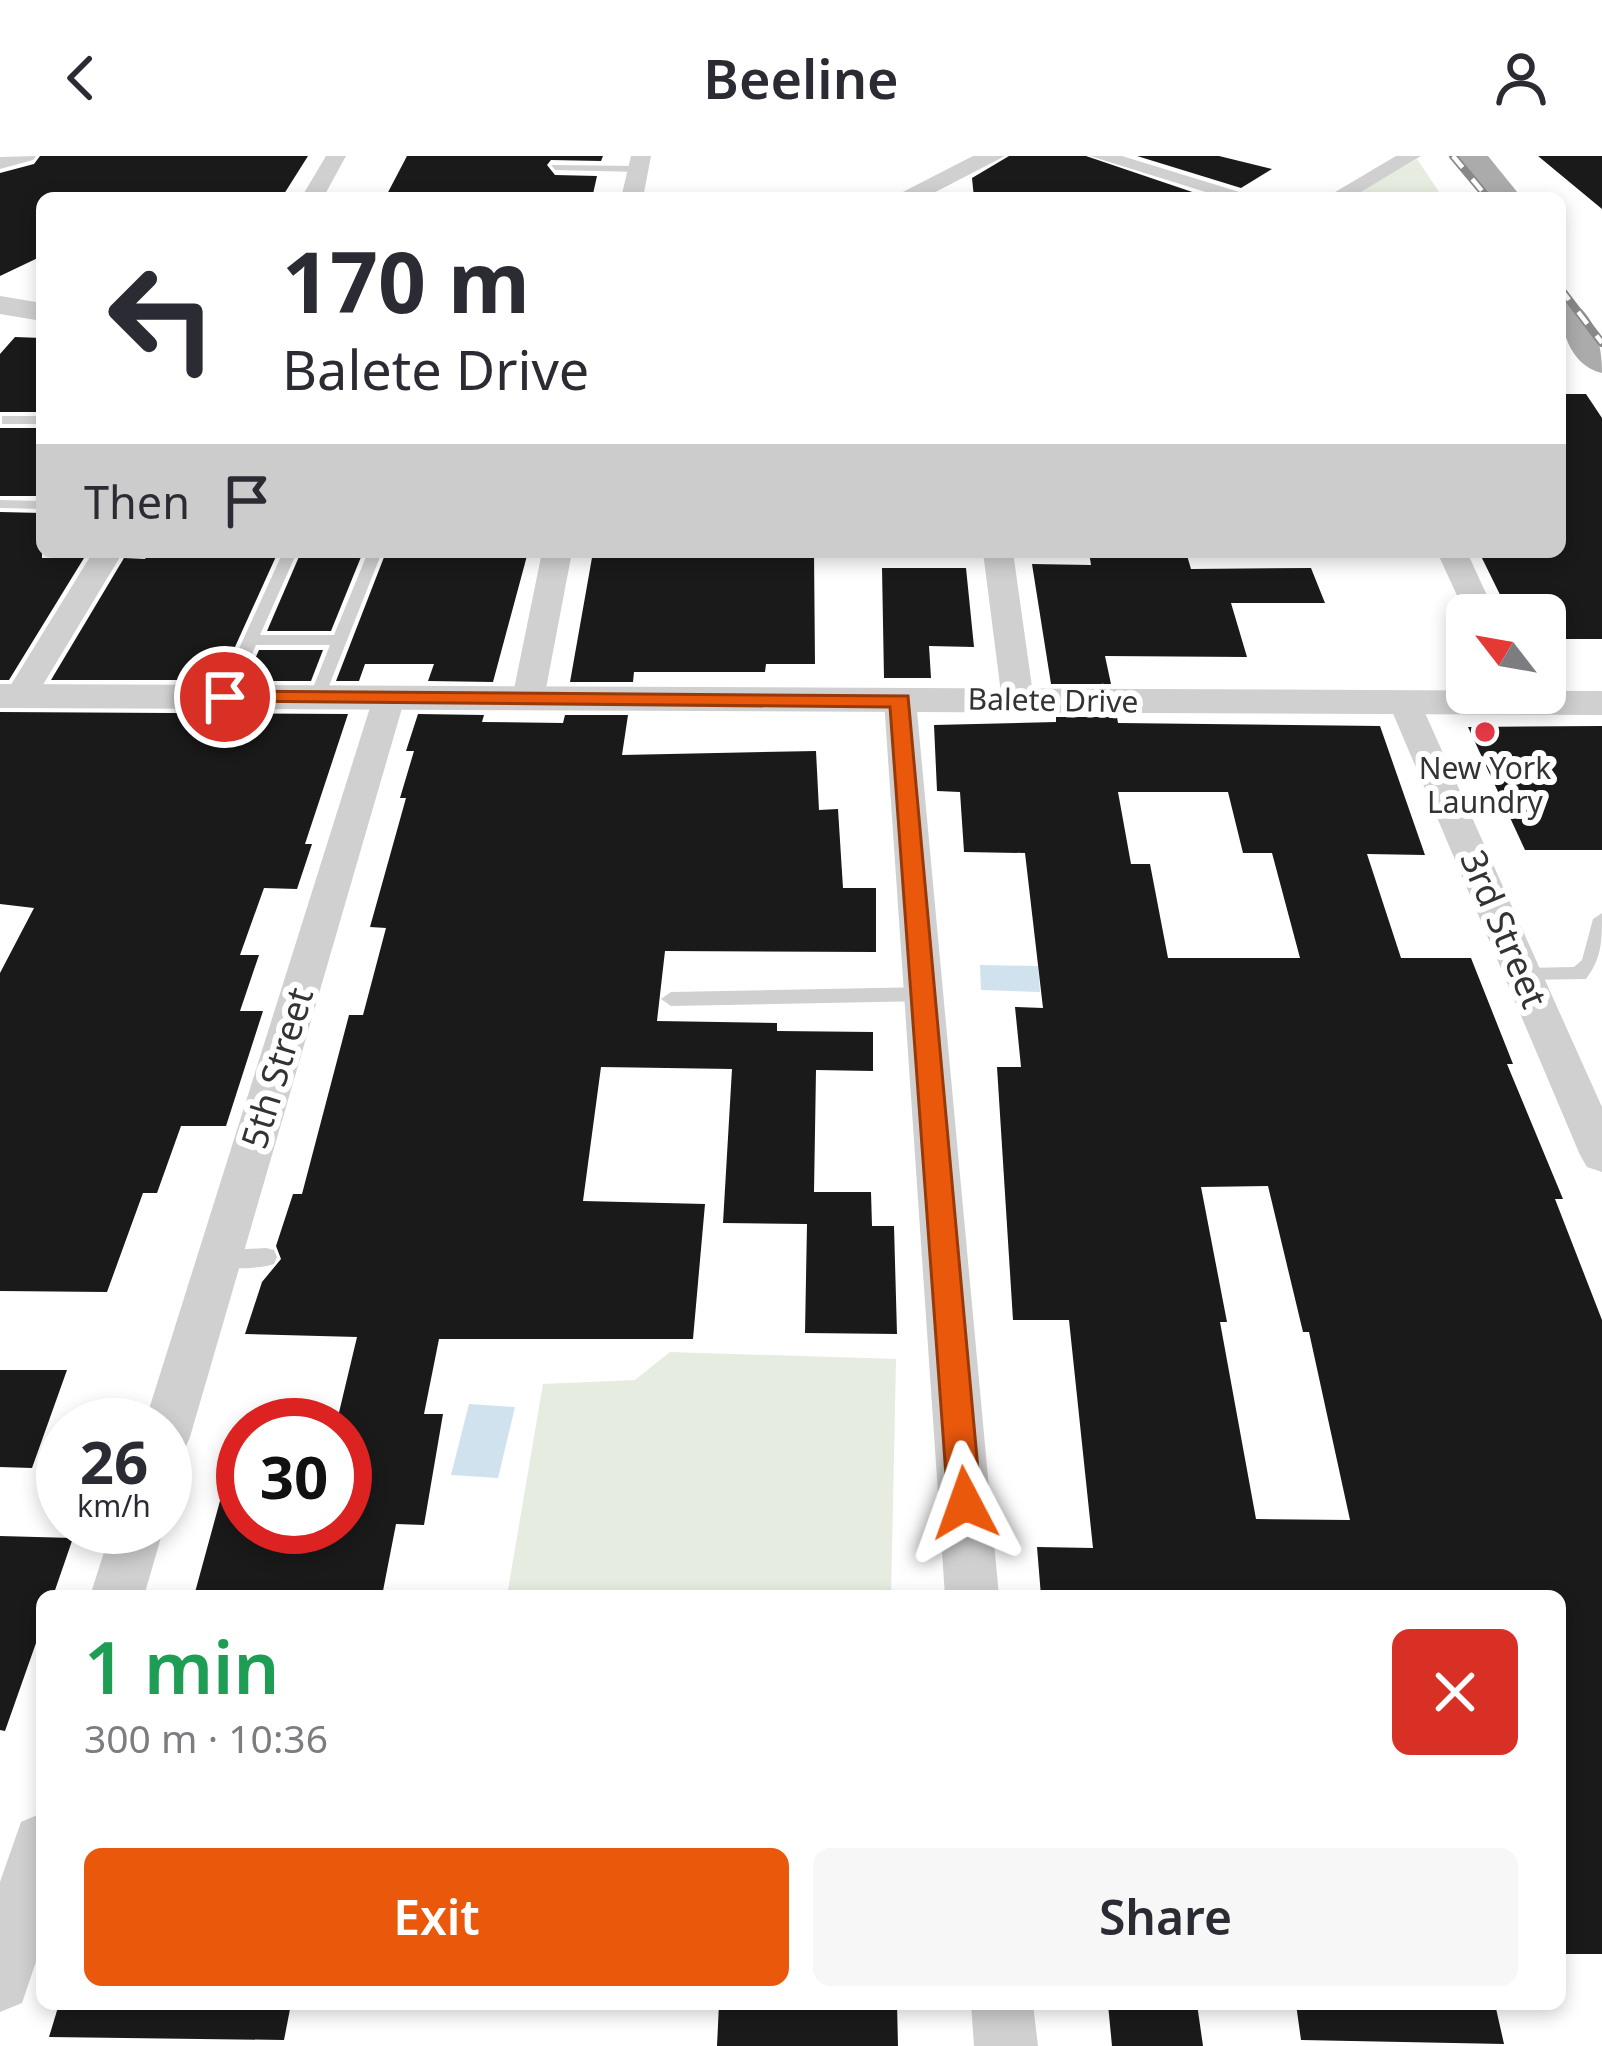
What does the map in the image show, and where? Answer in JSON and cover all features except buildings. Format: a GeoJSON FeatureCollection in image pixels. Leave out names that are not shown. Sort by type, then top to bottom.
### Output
{"type":"FeatureCollection","features":[{"type":"Feature","properties":{"kind":"main road"},"geometry":{"type":"LineString","coordinates":[[1442,156],[1469,192]]}},
{"type":"Feature","properties":{"kind":"main road"},"geometry":{"type":"LineString","coordinates":[[1472,156],[1501,192]]}},
{"type":"Feature","properties":{"kind":"main road"},"geometry":{"type":"LineString","coordinates":[[1566,274],[1602,319]]}},
{"type":"Feature","properties":{"kind":"main road"},"geometry":{"type":"LineString","coordinates":[[1566,316],[1602,362]]}},
{"type":"Feature","properties":{"kind":"street"},"geometry":{"type":"LineString","coordinates":[[0,163],[26,156]]}},
{"type":"Feature","properties":{"kind":"street"},"geometry":{"type":"LineString","coordinates":[[315,192],[336,156]]}},
{"type":"Feature","properties":{"kind":"street"},"geometry":{"type":"LineString","coordinates":[[945,189],[993,156]]}},
{"type":"Feature","properties":{"kind":"street"},"geometry":{"type":"LineString","coordinates":[[1100,156],[1227,192]]}},
{"type":"Feature","properties":{"kind":"street"},"geometry":{"type":"LineString","coordinates":[[1347,192],[1411,156]]}},
{"type":"Feature","properties":{"kind":"street"},"geometry":{"type":"LineString","coordinates":[[633,192],[640,162]]}},
{"type":"Feature","properties":{"kind":"street"},"geometry":{"type":"LineString","coordinates":[[0,305],[36,311]]}},
{"type":"Feature","properties":{"kind":"street"},"geometry":{"type":"LineString","coordinates":[[10,696],[104,558]]}},
{"type":"Feature","properties":{"kind":"street"},"geometry":{"type":"LineString","coordinates":[[528,699],[556,558]]}},
{"type":"Feature","properties":{"kind":"street"},"geometry":{"type":"LineString","coordinates":[[999,558],[1018,701]]}},
{"type":"Feature","properties":{"kind":"street"},"geometry":{"type":"LineString","coordinates":[[1455,558],[1471,594]]}},
{"type":"Feature","properties":{"kind":"street","name":"Balete Drive"},"geometry":{"type":"LineString","coordinates":[[10,696],[1446,702]]}},
{"type":"Feature","properties":{"kind":"street","name":"5th Street"},"geometry":{"type":"LineString","coordinates":[[177,1398],[389,698]]}},
{"type":"Feature","properties":{"kind":"street"},"geometry":{"type":"LineString","coordinates":[[900,700],[972,1590]]}},
{"type":"Feature","properties":{"kind":"street","name":"Balete Drive"},"geometry":{"type":"LineString","coordinates":[[1566,701],[1602,703]]}},
{"type":"Feature","properties":{"kind":"street","name":"3rd Street"},"geometry":{"type":"LineString","coordinates":[[1405,704],[1602,1155]]}},
{"type":"Feature","properties":{"kind":"street"},"geometry":{"type":"LineString","coordinates":[[119,1590],[130,1554]]}},
{"type":"Feature","properties":{"kind":"street"},"geometry":{"type":"LineString","coordinates":[[0,1981],[36,1863]]}},
{"type":"Feature","properties":{"kind":"street"},"geometry":{"type":"LineString","coordinates":[[1003,2010],[1006,2046]]}},
{"type":"Feature","properties":{"kind":"lane"},"geometry":{"type":"LineString","coordinates":[[556,167],[640,162]]}},
{"type":"Feature","properties":{"kind":"lane"},"geometry":{"type":"LineString","coordinates":[[2,420],[36,420]]}},
{"type":"Feature","properties":{"kind":"lane"},"geometry":{"type":"LineString","coordinates":[[0,504],[36,505]]}},
{"type":"Feature","properties":{"kind":"lane"},"geometry":{"type":"LineString","coordinates":[[225,697],[287,558]]}},
{"type":"Feature","properties":{"kind":"lane"},"geometry":{"type":"LineString","coordinates":[[316,698],[373,558]]}},
{"type":"Feature","properties":{"kind":"lane"},"geometry":{"type":"LineString","coordinates":[[249,640],[340,640]]}},
{"type":"Feature","properties":{"kind":"lane"},"geometry":{"type":"LineString","coordinates":[[1524,975],[1579,974],[1595,955],[1602,919]]}},
{"type":"Feature","properties":{"kind":"lane"},"geometry":{"type":"LineString","coordinates":[[671,999],[927,994]]}},
{"type":"Feature","properties":{"kind":"lane"},"geometry":{"type":"LineString","coordinates":[[220,1258],[266,1257]]}},
{"type":"Feature","properties":{"kind":"shaded area"},"geometry":{"type":"Polygon","coordinates":[[[1417,159],[1439,192],[1360,192],[1417,159]]]}},
{"type":"Feature","properties":{"kind":"shaded area"},"geometry":{"type":"Polygon","coordinates":[[[670,1352],[896,1359],[891,1590],[508,1590],[543,1384],[635,1380],[670,1352]]]}},
{"type":"Feature","properties":{"kind":"water"},"geometry":{"type":"Polygon","coordinates":[[[980,965],[1038,966],[1040,992],[981,990],[980,965]]]}},
{"type":"Feature","properties":{"kind":"water"},"geometry":{"type":"Polygon","coordinates":[[[469,1404],[515,1407],[498,1478],[451,1475],[469,1404]]]}},
{"type":"Feature","properties":{"kind":"railway"},"geometry":{"type":"LineString","coordinates":[[1453,156],[1483,192]]}},
{"type":"Feature","properties":{"kind":"railway"},"geometry":{"type":"LineString","coordinates":[[1566,296],[1602,343]]}},
{"type":"Feature","properties":{"kind":"place","name":"New York Laundry"},"geometry":{"type":"Point","coordinates":[1485,732]}},
{"type":"Feature","properties":{"kind":"route"},"geometry":{"type":"LineString","coordinates":[[225,697],[900,700],[965,1503]]}}]}
